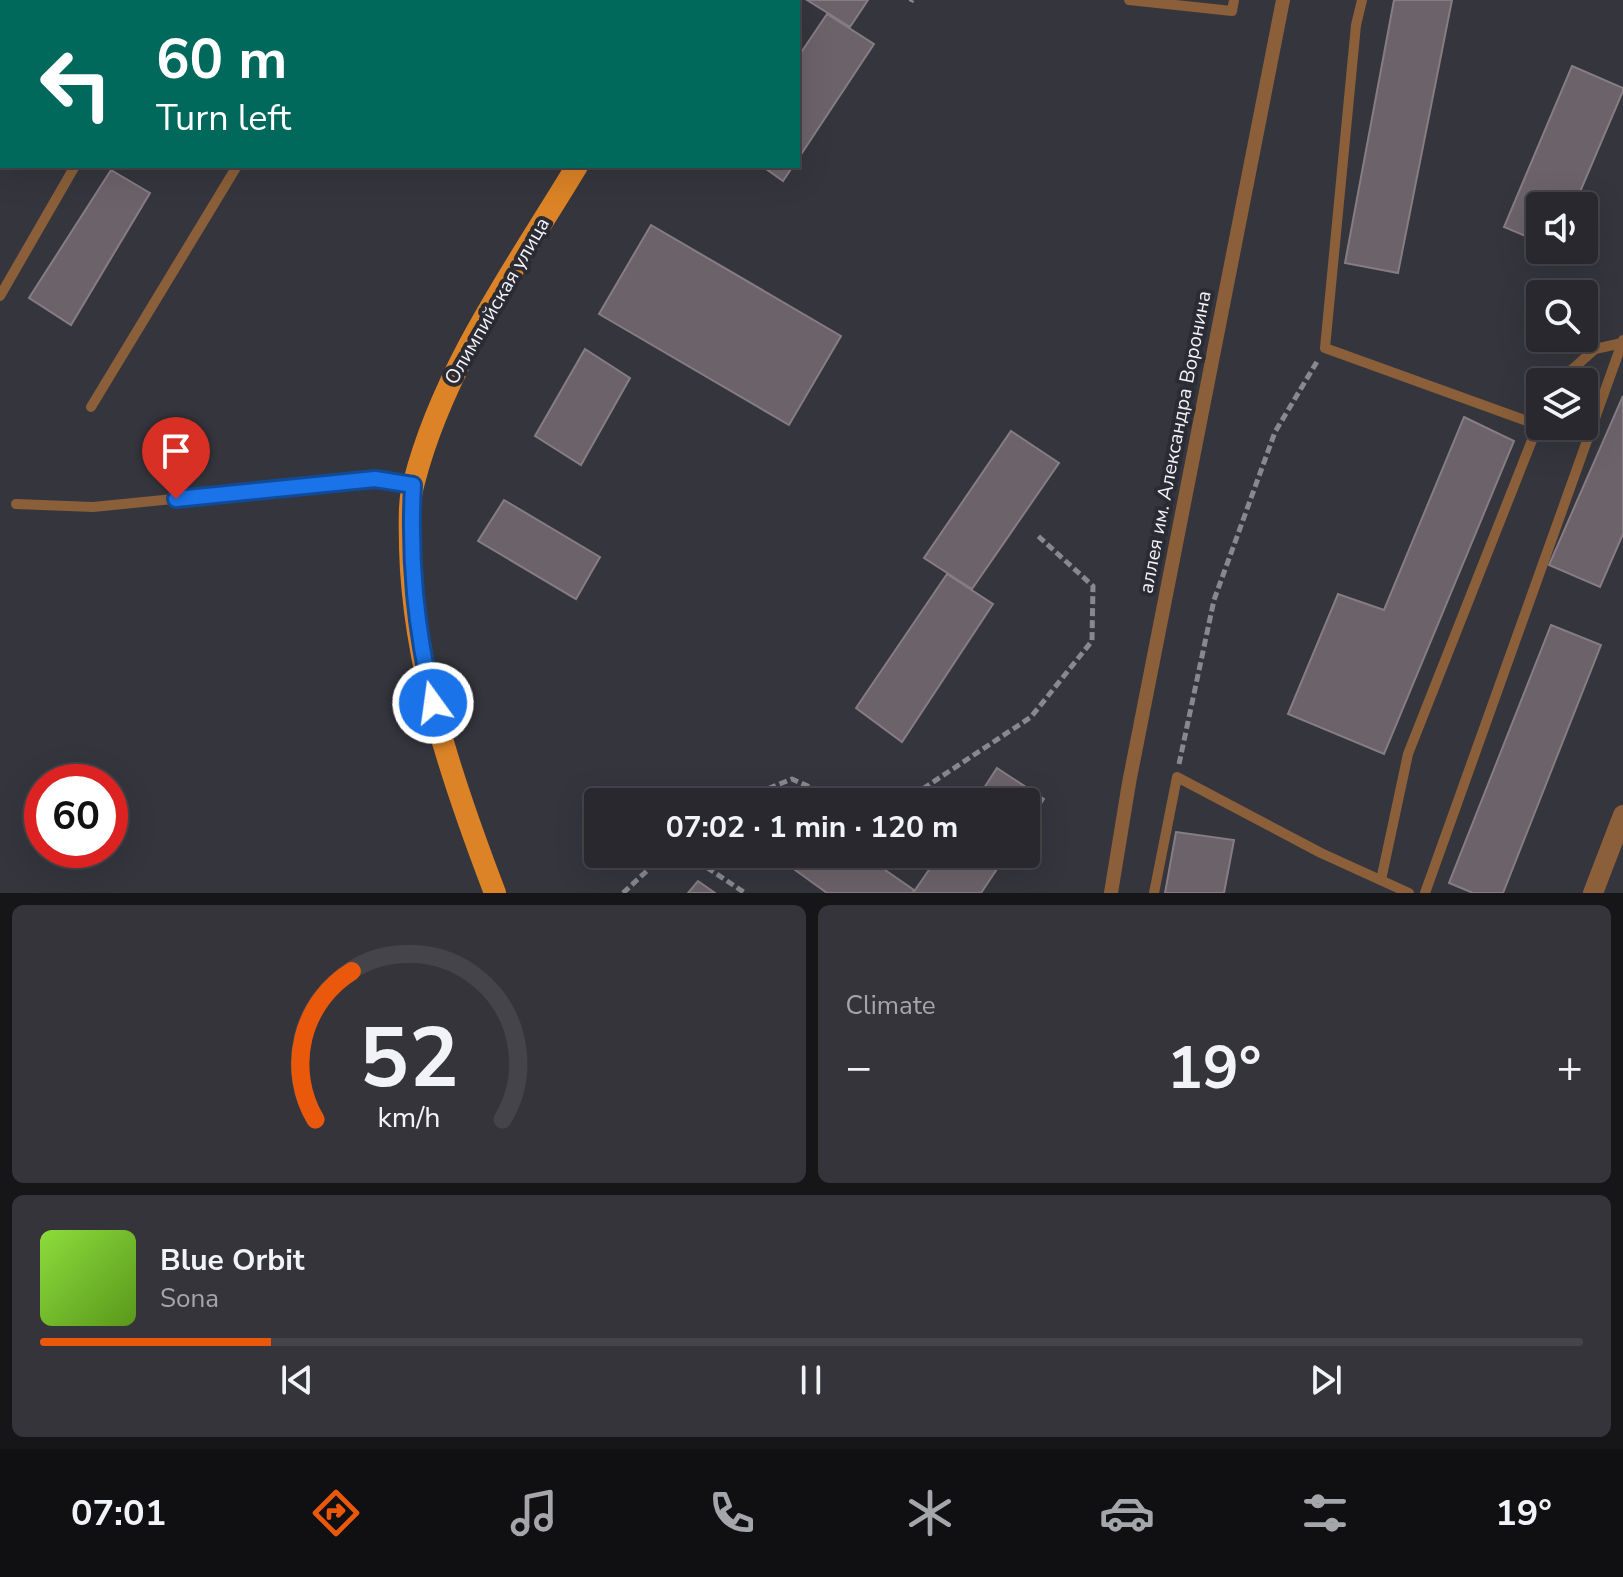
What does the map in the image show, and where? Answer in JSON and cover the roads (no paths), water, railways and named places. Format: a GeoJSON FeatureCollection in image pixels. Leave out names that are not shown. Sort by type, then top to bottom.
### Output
{"type":"FeatureCollection","features":[{"type":"Feature","properties":{"kind":"main road","name":"Олимпийская улица"},"geometry":{"type":"LineString","coordinates":[[495,893],[444,745],[420,646],[411,570],[413,485],[449,382],[576,168]]}},
{"type":"Feature","properties":{"kind":"street","name":"аллея им. Александра Воронина"},"geometry":{"type":"LineString","coordinates":[[1111,893],[1135,752],[1283,0]]}},
{"type":"Feature","properties":{"kind":"street"},"geometry":{"type":"LineString","coordinates":[[1593,893],[1623,815]]}},
{"type":"Feature","properties":{"kind":"lane"},"geometry":{"type":"LineString","coordinates":[[1129,0],[1232,11],[1234,0]]}},
{"type":"Feature","properties":{"kind":"lane"},"geometry":{"type":"LineString","coordinates":[[1362,0],[1356,25],[1325,348],[1526,418]]}},
{"type":"Feature","properties":{"kind":"lane"},"geometry":{"type":"LineString","coordinates":[[0,296],[74,168]]}},
{"type":"Feature","properties":{"kind":"lane"},"geometry":{"type":"LineString","coordinates":[[91,407],[236,168]]}},
{"type":"Feature","properties":{"kind":"lane"},"geometry":{"type":"LineString","coordinates":[[1574,368],[1595,349],[1622,341]]}},
{"type":"Feature","properties":{"kind":"lane"},"geometry":{"type":"LineString","coordinates":[[1425,893],[1622,341]]}},
{"type":"Feature","properties":{"kind":"lane"},"geometry":{"type":"LineString","coordinates":[[1381,880],[1408,754],[1532,440]]}},
{"type":"Feature","properties":{"kind":"lane"},"geometry":{"type":"LineString","coordinates":[[16,504],[93,507],[375,479],[413,485]]}},
{"type":"Feature","properties":{"kind":"lane"},"geometry":{"type":"LineString","coordinates":[[1154,893],[1177,777],[1409,893]]}}]}
